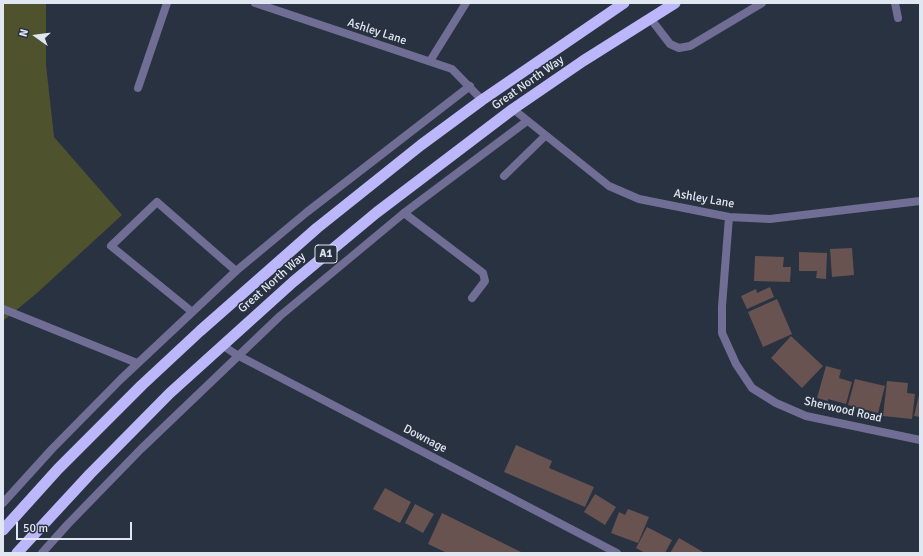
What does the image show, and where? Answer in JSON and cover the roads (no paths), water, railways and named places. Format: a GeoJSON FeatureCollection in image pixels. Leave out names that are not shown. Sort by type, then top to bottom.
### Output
{"type":"FeatureCollection","features":[{"type":"Feature","properties":{"kind":"highway","name":"Great North Way"},"geometry":{"type":"LineString","coordinates":[[3,530],[58,469],[142,385],[229,305],[329,218],[482,100],[624,3]]}},
{"type":"Feature","properties":{"kind":"highway","name":"Great North Way"},"geometry":{"type":"LineString","coordinates":[[17,553],[95,468],[170,393],[293,282],[376,213],[513,109],[675,3]]}},
{"type":"Feature","properties":{"kind":"street"},"geometry":{"type":"LineString","coordinates":[[138,88],[167,3]]}},
{"type":"Feature","properties":{"kind":"street","name":"Ashley Lane"},"geometry":{"type":"LineString","coordinates":[[255,3],[270,6],[452,69],[482,100]]}},
{"type":"Feature","properties":{"kind":"street"},"geometry":{"type":"LineString","coordinates":[[430,62],[466,3]]}},
{"type":"Feature","properties":{"kind":"street"},"geometry":{"type":"LineString","coordinates":[[650,18],[670,44],[679,48],[690,46],[762,3]]}},
{"type":"Feature","properties":{"kind":"street"},"geometry":{"type":"LineString","coordinates":[[896,3],[898,18]]}},
{"type":"Feature","properties":{"kind":"street"},"geometry":{"type":"LineString","coordinates":[[3,503],[52,449],[137,363],[236,271],[307,212],[470,86]]}},
{"type":"Feature","properties":{"kind":"street","name":"Ashley Lane"},"geometry":{"type":"LineString","coordinates":[[513,109],[609,186],[639,199],[729,217],[770,219],[920,201]]}},
{"type":"Feature","properties":{"kind":"street"},"geometry":{"type":"LineString","coordinates":[[42,553],[141,448],[237,355],[280,316],[404,213],[527,121]]}},
{"type":"Feature","properties":{"kind":"street"},"geometry":{"type":"LineString","coordinates":[[504,176],[545,136]]}},
{"type":"Feature","properties":{"kind":"street"},"geometry":{"type":"LineString","coordinates":[[192,311],[111,246],[157,202],[236,271]]}},
{"type":"Feature","properties":{"kind":"street"},"geometry":{"type":"LineString","coordinates":[[404,213],[483,273],[485,281],[472,298]]}},
{"type":"Feature","properties":{"kind":"street","name":"Sherwood Road"},"geometry":{"type":"LineString","coordinates":[[729,217],[722,306],[722,334],[736,364],[752,388],[776,403],[806,416],[920,440]]}},
{"type":"Feature","properties":{"kind":"street"},"geometry":{"type":"LineString","coordinates":[[3,309],[137,363]]}},
{"type":"Feature","properties":{"kind":"street","name":"Downage"},"geometry":{"type":"LineString","coordinates":[[222,345],[237,355],[615,552]]}}]}
